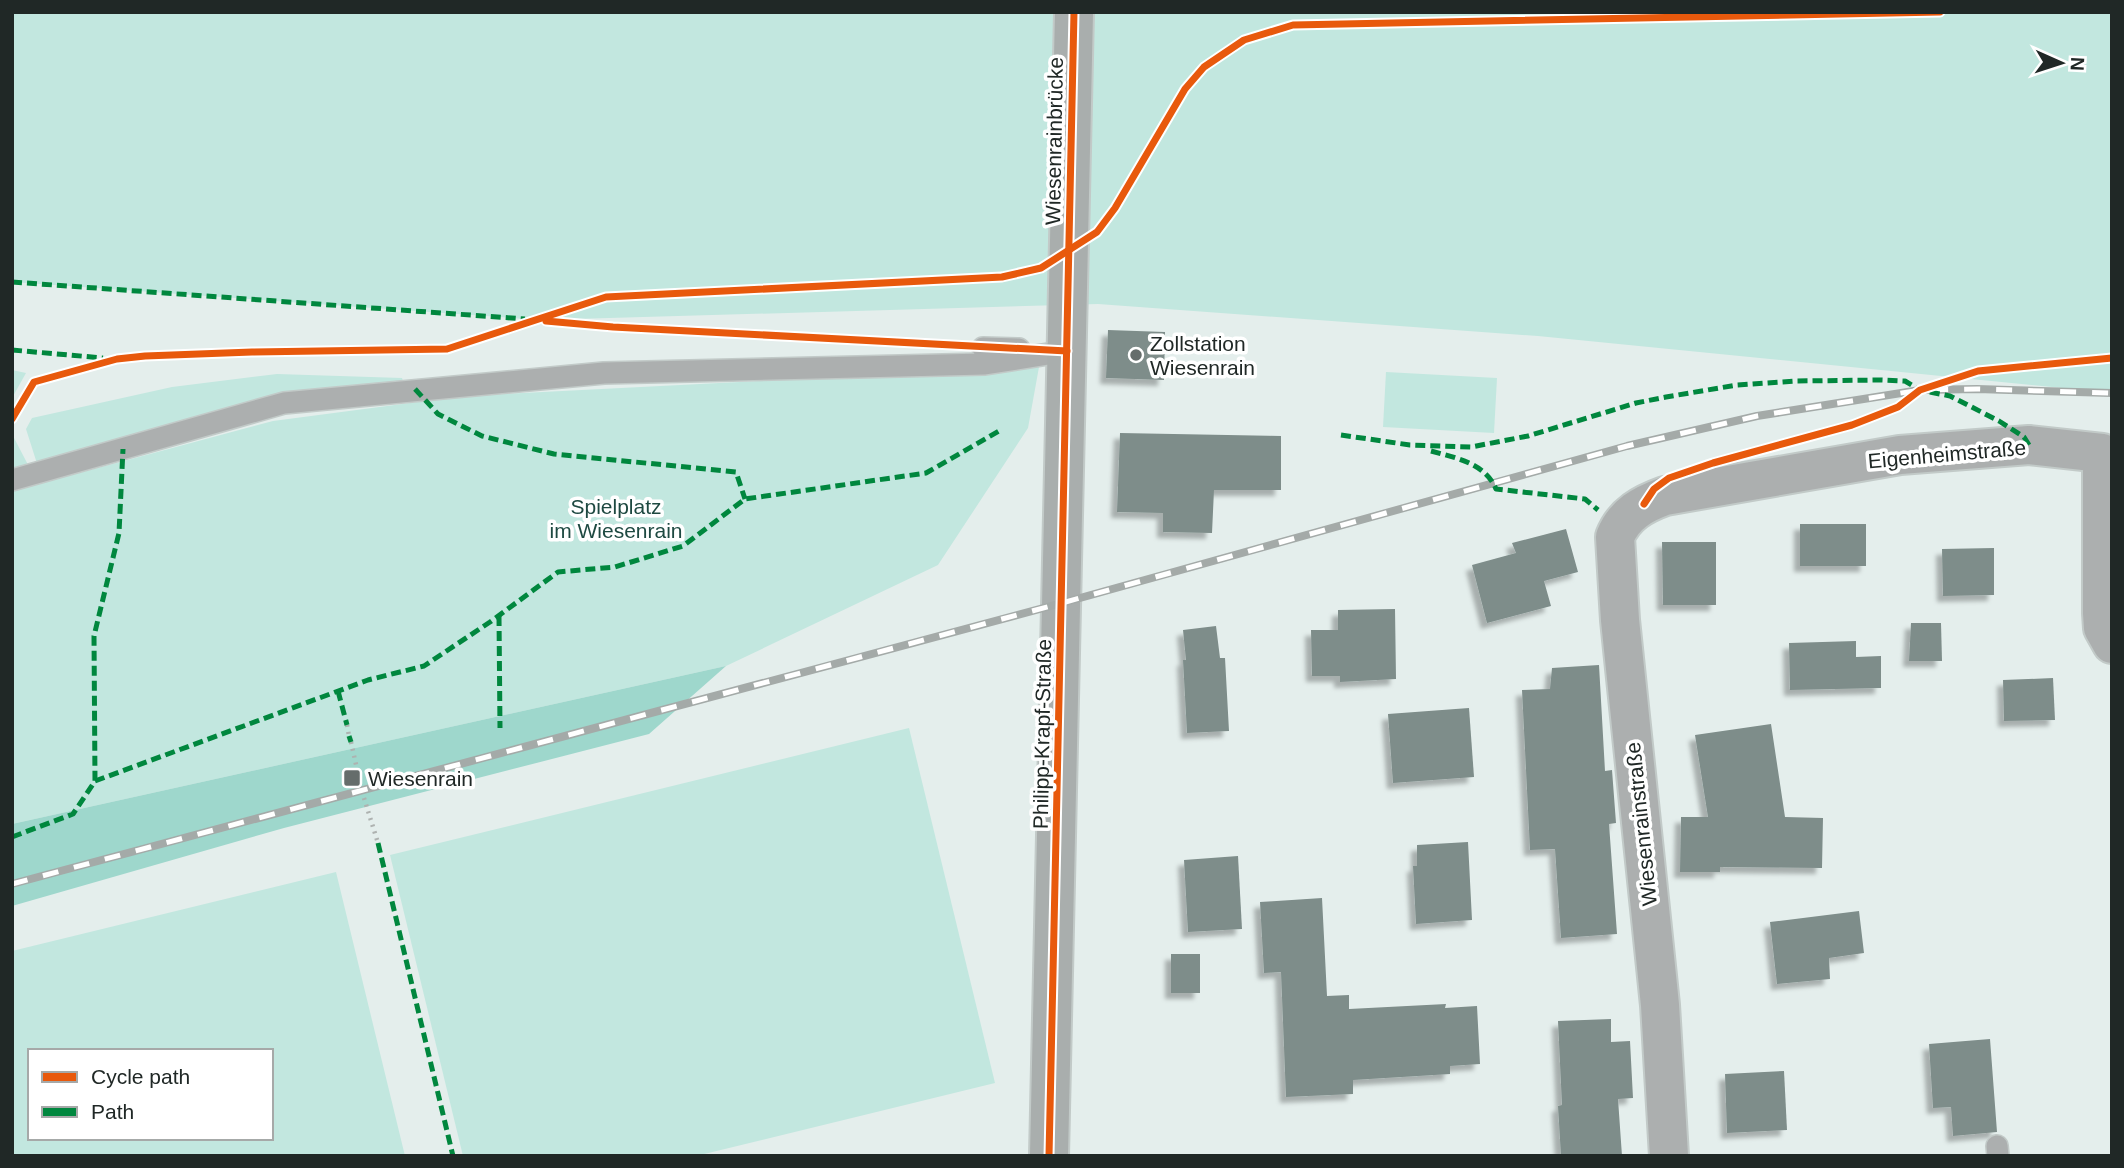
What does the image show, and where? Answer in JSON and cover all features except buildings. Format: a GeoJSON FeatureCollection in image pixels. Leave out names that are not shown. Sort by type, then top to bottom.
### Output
{"type":"FeatureCollection","features":[{"type":"Feature","properties":{"kind":"street","name":"Wiesenrainbrücke"},"geometry":{"type":"LineString","coordinates":[[1068,313],[1074,12]]}},
{"type":"Feature","properties":{"kind":"street","name":"Philipp-Krapf-Straße"},"geometry":{"type":"LineString","coordinates":[[1049,1156],[1068,313]]}},
{"type":"Feature","properties":{"kind":"street","name":"Eigenheimstraße"},"geometry":{"type":"LineString","coordinates":[[1644,504],[1679,494],[1900,456],[2029,445],[2107,453],[2102,612],[2103,628],[2112,644]]}},
{"type":"Feature","properties":{"kind":"street","name":"Wiesenrainstraße"},"geometry":{"type":"LineString","coordinates":[[1644,504],[1619,526],[1615,537],[1620,620],[1660,1005],[1669,1156]]}},
{"type":"Feature","properties":{"kind":"lane"},"geometry":{"type":"LineString","coordinates":[[983,348],[1067,351]]}},
{"type":"Feature","properties":{"kind":"lane"},"geometry":{"type":"LineString","coordinates":[[12,481],[284,403],[604,373],[985,364],[1067,351]]}},
{"type":"Feature","properties":{"kind":"path"},"geometry":{"type":"LineString","coordinates":[[346,725],[349,736]]}},
{"type":"Feature","properties":{"kind":"path"},"geometry":{"type":"LineString","coordinates":[[351,743],[358,769]]}},
{"type":"Feature","properties":{"kind":"path"},"geometry":{"type":"LineString","coordinates":[[364,798],[378,844]]}},
{"type":"Feature","properties":{"kind":"green space"},"geometry":{"type":"Polygon","coordinates":[[[12,12],[2112,12],[2112,393],[1538,336],[1098,304],[540,320],[12,282],[12,12]]]}},
{"type":"Feature","properties":{"kind":"green space","name":"Spielplatz im Wiesenrain"},"geometry":{"type":"Polygon","coordinates":[[[1039,367],[1028,428],[938,565],[726,666],[12,824],[12,434],[38,484],[273,421],[463,396],[1039,367]]]}},
{"type":"Feature","properties":{"kind":"green space"},"geometry":{"type":"Polygon","coordinates":[[[12,370],[26,373],[12,398],[12,370]]]}},
{"type":"Feature","properties":{"kind":"green space"},"geometry":{"type":"Polygon","coordinates":[[[1386,372],[1497,378],[1494,433],[1383,427],[1386,372]]]}},
{"type":"Feature","properties":{"kind":"green space"},"geometry":{"type":"Polygon","coordinates":[[[277,374],[402,378],[406,390],[284,403],[40,473],[26,429],[32,418],[172,387],[277,374]]]}},
{"type":"Feature","properties":{"kind":"green space"},"geometry":{"type":"Polygon","coordinates":[[[726,666],[649,734],[284,828],[12,906],[12,824],[726,666]]]}},
{"type":"Feature","properties":{"kind":"green space"},"geometry":{"type":"Polygon","coordinates":[[[909,728],[995,1083],[696,1156],[463,1156],[390,855],[909,728]]]}},
{"type":"Feature","properties":{"kind":"green space"},"geometry":{"type":"Polygon","coordinates":[[[336,872],[405,1156],[12,1156],[12,951],[336,872]]]}},
{"type":"Feature","properties":{"kind":"railway"},"geometry":{"type":"LineString","coordinates":[[12,884],[1062,603],[1627,446],[1757,416],[1920,390],[2112,393]]}},
{"type":"Feature","properties":{"kind":"marked path"},"geometry":{"type":"LineString","coordinates":[[12,282],[525,319]]}},
{"type":"Feature","properties":{"kind":"marked path"},"geometry":{"type":"LineString","coordinates":[[12,350],[103,358]]}},
{"type":"Feature","properties":{"kind":"marked path"},"geometry":{"type":"LineString","coordinates":[[1341,435],[1410,445],[1471,447],[1528,436],[1636,403],[1737,385],[1882,380],[1905,381],[1920,390],[1950,396],[1999,421],[2024,437],[2029,445]]}},
{"type":"Feature","properties":{"kind":"marked path"},"geometry":{"type":"LineString","coordinates":[[415,389],[438,414],[482,436],[554,454],[736,472],[745,499]]}},
{"type":"Feature","properties":{"kind":"marked path"},"geometry":{"type":"LineString","coordinates":[[95,781],[368,680],[424,666],[558,572],[615,567],[683,546],[745,499],[926,473],[999,431]]}},
{"type":"Feature","properties":{"kind":"marked path"},"geometry":{"type":"LineString","coordinates":[[12,837],[73,814],[95,781],[94,636],[119,533],[123,449]]}},
{"type":"Feature","properties":{"kind":"marked path"},"geometry":{"type":"LineString","coordinates":[[1431,451],[1477,467],[1485,473],[1496,489],[1585,499],[1598,510]]}},
{"type":"Feature","properties":{"kind":"marked path"},"geometry":{"type":"LineString","coordinates":[[499,616],[500,728]]}},
{"type":"Feature","properties":{"kind":"marked path"},"geometry":{"type":"LineString","coordinates":[[338,691],[347,725]]}},
{"type":"Feature","properties":{"kind":"marked path"},"geometry":{"type":"LineString","coordinates":[[349,736],[351,742]]}},
{"type":"Feature","properties":{"kind":"marked path"},"geometry":{"type":"LineString","coordinates":[[378,843],[453,1156]]}},
{"type":"Feature","properties":{"kind":"cycle path"},"geometry":{"type":"LineString","coordinates":[[1049,1156],[1074,12]]}},
{"type":"Feature","properties":{"kind":"cycle path"},"geometry":{"type":"LineString","coordinates":[[12,419],[34,382],[117,359],[252,352],[447,349],[606,297],[1002,277],[1041,268],[1097,232],[1115,208],[1185,89],[1204,67],[1244,40],[1293,25],[1940,12]]}},
{"type":"Feature","properties":{"kind":"cycle path"},"geometry":{"type":"LineString","coordinates":[[546,321],[613,327],[1067,351]]}},
{"type":"Feature","properties":{"kind":"cycle path"},"geometry":{"type":"LineString","coordinates":[[1644,504],[1654,489],[1669,478],[1713,463],[1852,425],[1898,407],[1920,390],[1978,371],[2112,358]]}},
{"type":"Feature","properties":{"kind":"place","name":"Zollstation Wiesenrain"},"geometry":{"type":"Point","coordinates":[1136,355]}},
{"type":"Feature","properties":{"kind":"place","name":"Wiesenrain"},"geometry":{"type":"Point","coordinates":[352,778]}}]}
